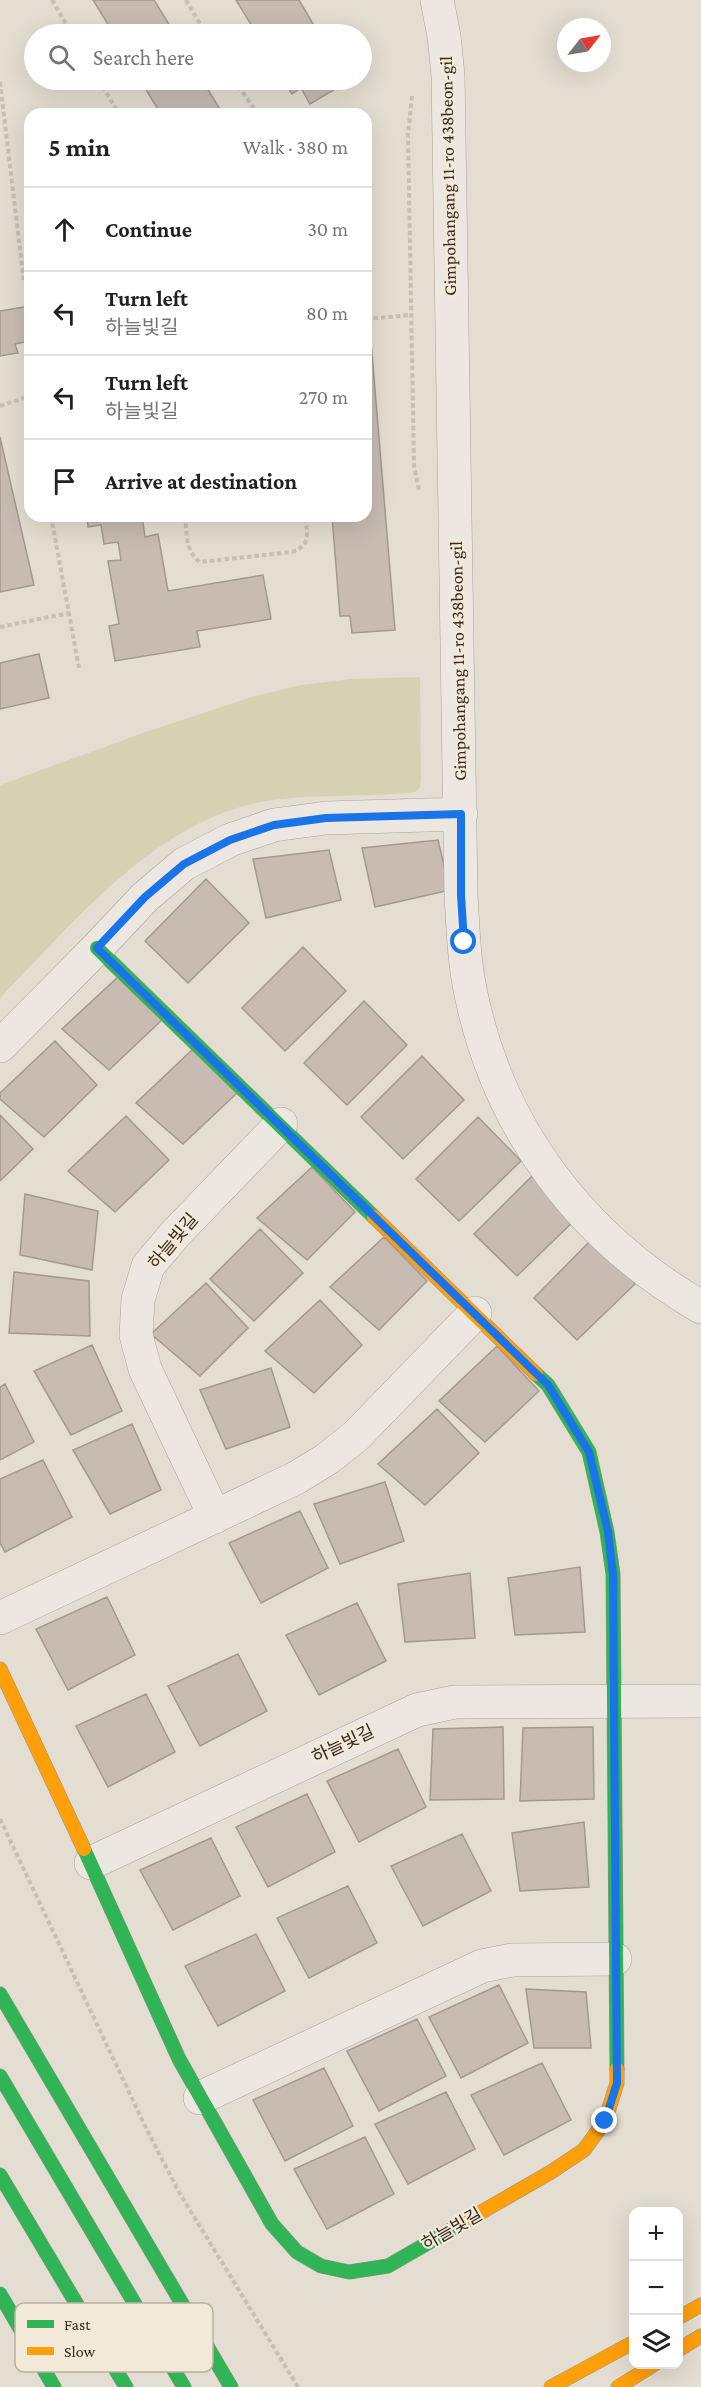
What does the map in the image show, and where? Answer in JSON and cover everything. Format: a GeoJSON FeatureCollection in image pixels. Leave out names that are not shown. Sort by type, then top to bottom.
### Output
{"type":"FeatureCollection","features":[{"type":"Feature","properties":{"kind":"main road","name":"하늘빛길"},"geometry":{"type":"LineString","coordinates":[[0,1669],[180,2059],[272,2224],[297,2252],[321,2266],[349,2272],[388,2266],[584,2150],[605,2121],[617,2083],[613,1574],[608,1532],[589,1452],[548,1385],[97,948]]}},
{"type":"Feature","properties":{"kind":"main road"},"geometry":{"type":"LineString","coordinates":[[0,1994],[182,2303]]}},
{"type":"Feature","properties":{"kind":"main road"},"geometry":{"type":"LineString","coordinates":[[0,2076],[134,2303]]}},
{"type":"Feature","properties":{"kind":"main road"},"geometry":{"type":"LineString","coordinates":[[0,2175],[75,2303]]}},
{"type":"Feature","properties":{"kind":"main road"},"geometry":{"type":"LineString","coordinates":[[0,2294],[15,2320]]}},
{"type":"Feature","properties":{"kind":"main road"},"geometry":{"type":"LineString","coordinates":[[683,2315],[701,2305]]}},
{"type":"Feature","properties":{"kind":"main road"},"geometry":{"type":"LineString","coordinates":[[683,2347],[701,2336]]}},
{"type":"Feature","properties":{"kind":"main road"},"geometry":{"type":"LineString","coordinates":[[551,2387],[629,2344]]}},
{"type":"Feature","properties":{"kind":"main road"},"geometry":{"type":"LineString","coordinates":[[213,2356],[231,2387]]}},
{"type":"Feature","properties":{"kind":"main road"},"geometry":{"type":"LineString","coordinates":[[618,2387],[647,2369]]}},
{"type":"Feature","properties":{"kind":"main road"},"geometry":{"type":"LineString","coordinates":[[45,2372],[54,2387]]}},
{"type":"Feature","properties":{"kind":"main road"},"geometry":{"type":"LineString","coordinates":[[117,2372],[126,2387]]}},
{"type":"Feature","properties":{"kind":"main road"},"geometry":{"type":"LineString","coordinates":[[175,2372],[184,2387]]}},
{"type":"Feature","properties":{"kind":"street","name":"Gimpohangang 11-ro 438beon-gil"},"geometry":{"type":"LineString","coordinates":[[437,0],[448,75],[461,895],[471,995],[489,1057],[507,1103],[525,1139],[541,1163],[580,1212],[631,1259],[672,1290],[701,1307]]}},
{"type":"Feature","properties":{"kind":"street"},"geometry":{"type":"LineString","coordinates":[[0,1046],[145,897],[184,864],[230,840],[274,825],[326,818],[461,814]]}},
{"type":"Feature","properties":{"kind":"street","name":"하늘빛길"},"geometry":{"type":"LineString","coordinates":[[215,1517],[145,1369],[136,1335],[138,1300],[148,1266],[176,1233],[281,1124]]}},
{"type":"Feature","properties":{"kind":"street"},"geometry":{"type":"LineString","coordinates":[[0,1618],[296,1478],[327,1459],[357,1435],[475,1313]]}},
{"type":"Feature","properties":{"kind":"street","name":"하늘빛길"},"geometry":{"type":"LineString","coordinates":[[91,1863],[417,1710],[455,1702],[701,1701]]}},
{"type":"Feature","properties":{"kind":"street"},"geometry":{"type":"LineString","coordinates":[[200,2098],[482,1966],[512,1960],[615,1959]]}},
{"type":"Feature","properties":{"kind":"path"},"geometry":{"type":"LineString","coordinates":[[52,0],[66,24]]}},
{"type":"Feature","properties":{"kind":"path"},"geometry":{"type":"LineString","coordinates":[[186,0],[200,24]]}},
{"type":"Feature","properties":{"kind":"path"},"geometry":{"type":"LineString","coordinates":[[0,82],[24,283]]}},
{"type":"Feature","properties":{"kind":"path"},"geometry":{"type":"LineString","coordinates":[[105,90],[115,108]]}},
{"type":"Feature","properties":{"kind":"path"},"geometry":{"type":"LineString","coordinates":[[241,90],[254,108]]}},
{"type":"Feature","properties":{"kind":"path"},"geometry":{"type":"LineString","coordinates":[[372,318],[411,315]]}},
{"type":"Feature","properties":{"kind":"path"},"geometry":{"type":"LineString","coordinates":[[0,406],[24,400]]}},
{"type":"Feature","properties":{"kind":"path"},"geometry":{"type":"LineString","coordinates":[[52,522],[79,668]]}},
{"type":"Feature","properties":{"kind":"path"},"geometry":{"type":"LineString","coordinates":[[185,522],[190,551],[200,562],[302,549],[306,544],[306,522]]}},
{"type":"Feature","properties":{"kind":"path"},"geometry":{"type":"LineString","coordinates":[[0,627],[69,613]]}},
{"type":"Feature","properties":{"kind":"path"},"geometry":{"type":"LineString","coordinates":[[0,1819],[146,2128],[179,2192],[298,2387]]}},
{"type":"Feature","properties":{"kind":"shaded area"},"geometry":{"type":"Polygon","coordinates":[[[420,677],[421,778],[420,787],[415,792],[299,797],[261,802],[222,813],[185,831],[150,854],[117,880],[0,998],[0,785],[143,733],[255,696],[302,685],[351,679],[420,677]]]}},
{"type":"Feature","properties":{"kind":"building"},"geometry":{"type":"Polygon","coordinates":[[[93,0],[154,0],[169,24],[108,24],[93,0]]]}},
{"type":"Feature","properties":{"kind":"building"},"geometry":{"type":"Polygon","coordinates":[[[236,0],[299,0],[313,24],[251,24],[236,0]]]}},
{"type":"Feature","properties":{"kind":"building"},"geometry":{"type":"Polygon","coordinates":[[[146,90],[208,90],[219,108],[157,108],[146,90]]]}},
{"type":"Feature","properties":{"kind":"building"},"geometry":{"type":"Polygon","coordinates":[[[302,90],[334,90],[310,104],[302,90]]]}},
{"type":"Feature","properties":{"kind":"building"},"geometry":{"type":"Polygon","coordinates":[[[24,307],[24,342],[15,344],[18,353],[0,356],[0,311],[24,307]]]}},
{"type":"Feature","properties":{"kind":"building"},"geometry":{"type":"Polygon","coordinates":[[[372,354],[395,630],[352,633],[350,616],[340,616],[332,522],[372,522],[372,354]]]}},
{"type":"Feature","properties":{"kind":"building"},"geometry":{"type":"Polygon","coordinates":[[[0,437],[34,585],[0,592],[0,437]]]}},
{"type":"Feature","properties":{"kind":"building"},"geometry":{"type":"Polygon","coordinates":[[[88,522],[143,522],[145,537],[158,534],[168,591],[263,575],[271,619],[197,631],[200,647],[115,661],[109,626],[119,624],[108,561],[121,560],[118,542],[104,544],[101,525],[88,527],[88,522]]]}},
{"type":"Feature","properties":{"kind":"building"},"geometry":{"type":"Polygon","coordinates":[[[39,654],[49,698],[0,709],[0,663],[39,654]]]}},
{"type":"Feature","properties":{"kind":"building"},"geometry":{"type":"Polygon","coordinates":[[[438,840],[450,890],[375,907],[362,848],[438,840]]]}},
{"type":"Feature","properties":{"kind":"building"},"geometry":{"type":"Polygon","coordinates":[[[329,850],[341,900],[266,918],[253,859],[329,850]]]}},
{"type":"Feature","properties":{"kind":"building"},"geometry":{"type":"Polygon","coordinates":[[[206,879],[249,923],[188,983],[145,941],[206,879]]]}},
{"type":"Feature","properties":{"kind":"building"},"geometry":{"type":"Polygon","coordinates":[[[303,947],[346,991],[285,1051],[242,1008],[303,947]]]}},
{"type":"Feature","properties":{"kind":"building"},"geometry":{"type":"Polygon","coordinates":[[[121,974],[163,1019],[109,1070],[62,1029],[121,974]]]}},
{"type":"Feature","properties":{"kind":"building"},"geometry":{"type":"Polygon","coordinates":[[[364,1001],[407,1045],[347,1105],[304,1063],[364,1001]]]}},
{"type":"Feature","properties":{"kind":"building"},"geometry":{"type":"Polygon","coordinates":[[[55,1041],[97,1085],[44,1137],[0,1099],[0,1093],[55,1041]]]}},
{"type":"Feature","properties":{"kind":"building"},"geometry":{"type":"Polygon","coordinates":[[[194,1048],[237,1093],[183,1144],[136,1103],[194,1048]]]}},
{"type":"Feature","properties":{"kind":"building"},"geometry":{"type":"Polygon","coordinates":[[[422,1056],[464,1100],[403,1159],[361,1117],[422,1056]]]}},
{"type":"Feature","properties":{"kind":"building"},"geometry":{"type":"Polygon","coordinates":[[[0,1115],[33,1149],[0,1181],[0,1115]]]}},
{"type":"Feature","properties":{"kind":"building"},"geometry":{"type":"Polygon","coordinates":[[[126,1116],[169,1160],[115,1212],[68,1171],[126,1116]]]}},
{"type":"Feature","properties":{"kind":"building"},"geometry":{"type":"Polygon","coordinates":[[[478,1117],[521,1161],[459,1221],[416,1179],[478,1117]]]}},
{"type":"Feature","properties":{"kind":"building"},"geometry":{"type":"Polygon","coordinates":[[[312,1167],[355,1212],[307,1260],[257,1218],[312,1167]]]}},
{"type":"Feature","properties":{"kind":"building"},"geometry":{"type":"Polygon","coordinates":[[[535,1173],[578,1217],[517,1276],[474,1234],[535,1173]]]}},
{"type":"Feature","properties":{"kind":"building"},"geometry":{"type":"Polygon","coordinates":[[[25,1194],[98,1211],[92,1270],[20,1255],[25,1194]]]}},
{"type":"Feature","properties":{"kind":"building"},"geometry":{"type":"Polygon","coordinates":[[[260,1229],[303,1273],[254,1321],[210,1279],[260,1229]]]}},
{"type":"Feature","properties":{"kind":"building"},"geometry":{"type":"Polygon","coordinates":[[[595,1236],[638,1281],[577,1340],[534,1298],[595,1236]]]}},
{"type":"Feature","properties":{"kind":"building"},"geometry":{"type":"Polygon","coordinates":[[[384,1237],[427,1281],[379,1330],[330,1287],[384,1237]]]}},
{"type":"Feature","properties":{"kind":"building"},"geometry":{"type":"Polygon","coordinates":[[[14,1272],[89,1281],[90,1336],[9,1333],[14,1272]]]}},
{"type":"Feature","properties":{"kind":"building"},"geometry":{"type":"Polygon","coordinates":[[[206,1283],[248,1328],[200,1376],[151,1334],[206,1283]]]}},
{"type":"Feature","properties":{"kind":"building"},"geometry":{"type":"Polygon","coordinates":[[[320,1300],[362,1345],[314,1393],[265,1351],[320,1300]]]}},
{"type":"Feature","properties":{"kind":"building"},"geometry":{"type":"Polygon","coordinates":[[[92,1345],[122,1411],[71,1435],[34,1371],[92,1345]]]}},
{"type":"Feature","properties":{"kind":"building"},"geometry":{"type":"Polygon","coordinates":[[[497,1346],[539,1391],[485,1442],[439,1401],[497,1346]]]}},
{"type":"Feature","properties":{"kind":"building"},"geometry":{"type":"Polygon","coordinates":[[[271,1368],[290,1427],[226,1449],[200,1390],[271,1368]]]}},
{"type":"Feature","properties":{"kind":"building"},"geometry":{"type":"Polygon","coordinates":[[[5,1384],[34,1442],[0,1460],[0,1387],[5,1384]]]}},
{"type":"Feature","properties":{"kind":"building"},"geometry":{"type":"Polygon","coordinates":[[[437,1409],[479,1453],[425,1505],[378,1464],[437,1409]]]}},
{"type":"Feature","properties":{"kind":"building"},"geometry":{"type":"Polygon","coordinates":[[[132,1424],[161,1490],[110,1514],[73,1450],[132,1424]]]}},
{"type":"Feature","properties":{"kind":"building"},"geometry":{"type":"Polygon","coordinates":[[[43,1460],[72,1517],[5,1552],[0,1543],[0,1479],[43,1460]]]}},
{"type":"Feature","properties":{"kind":"building"},"geometry":{"type":"Polygon","coordinates":[[[385,1482],[404,1541],[340,1564],[314,1504],[385,1482]]]}},
{"type":"Feature","properties":{"kind":"building"},"geometry":{"type":"Polygon","coordinates":[[[300,1511],[328,1568],[261,1603],[229,1543],[300,1511]]]}},
{"type":"Feature","properties":{"kind":"building"},"geometry":{"type":"Polygon","coordinates":[[[580,1567],[585,1632],[515,1635],[508,1578],[580,1567]]]}},
{"type":"Feature","properties":{"kind":"building"},"geometry":{"type":"Polygon","coordinates":[[[470,1573],[475,1638],[405,1642],[398,1584],[470,1573]]]}},
{"type":"Feature","properties":{"kind":"building"},"geometry":{"type":"Polygon","coordinates":[[[107,1597],[135,1655],[68,1690],[36,1629],[107,1597]]]}},
{"type":"Feature","properties":{"kind":"building"},"geometry":{"type":"Polygon","coordinates":[[[357,1603],[386,1661],[319,1695],[286,1635],[357,1603]]]}},
{"type":"Feature","properties":{"kind":"building"},"geometry":{"type":"Polygon","coordinates":[[[238,1654],[267,1711],[200,1746],[168,1686],[238,1654]]]}},
{"type":"Feature","properties":{"kind":"building"},"geometry":{"type":"Polygon","coordinates":[[[146,1694],[175,1752],[108,1787],[76,1726],[146,1694]]]}},
{"type":"Feature","properties":{"kind":"building"},"geometry":{"type":"Polygon","coordinates":[[[503,1727],[504,1799],[430,1800],[433,1729],[503,1727]]]}},
{"type":"Feature","properties":{"kind":"building"},"geometry":{"type":"Polygon","coordinates":[[[593,1727],[594,1799],[520,1801],[523,1728],[593,1727]]]}},
{"type":"Feature","properties":{"kind":"building"},"geometry":{"type":"Polygon","coordinates":[[[398,1749],[426,1807],[359,1842],[327,1781],[398,1749]]]}},
{"type":"Feature","properties":{"kind":"building"},"geometry":{"type":"Polygon","coordinates":[[[307,1794],[335,1852],[268,1887],[236,1827],[307,1794]]]}},
{"type":"Feature","properties":{"kind":"building"},"geometry":{"type":"Polygon","coordinates":[[[584,1822],[589,1887],[520,1891],[512,1833],[584,1822]]]}},
{"type":"Feature","properties":{"kind":"building"},"geometry":{"type":"Polygon","coordinates":[[[462,1834],[491,1891],[423,1926],[391,1866],[462,1834]]]}},
{"type":"Feature","properties":{"kind":"building"},"geometry":{"type":"Polygon","coordinates":[[[211,1838],[240,1896],[173,1930],[140,1870],[211,1838]]]}},
{"type":"Feature","properties":{"kind":"building"},"geometry":{"type":"Polygon","coordinates":[[[348,1886],[377,1943],[309,1978],[277,1918],[348,1886]]]}},
{"type":"Feature","properties":{"kind":"building"},"geometry":{"type":"Polygon","coordinates":[[[256,1934],[285,1991],[218,2026],[185,1966],[256,1934]]]}},
{"type":"Feature","properties":{"kind":"building"},"geometry":{"type":"Polygon","coordinates":[[[499,1985],[528,2043],[461,2078],[429,2017],[499,1985]]]}},
{"type":"Feature","properties":{"kind":"building"},"geometry":{"type":"Polygon","coordinates":[[[526,1989],[586,1992],[591,2048],[534,2048],[526,1989]]]}},
{"type":"Feature","properties":{"kind":"building"},"geometry":{"type":"Polygon","coordinates":[[[417,2019],[446,2076],[379,2111],[347,2051],[417,2019]]]}},
{"type":"Feature","properties":{"kind":"building"},"geometry":{"type":"Polygon","coordinates":[[[542,2063],[571,2120],[504,2155],[471,2095],[542,2063]]]}},
{"type":"Feature","properties":{"kind":"building"},"geometry":{"type":"Polygon","coordinates":[[[324,2068],[353,2126],[285,2161],[253,2100],[324,2068]]]}},
{"type":"Feature","properties":{"kind":"building"},"geometry":{"type":"Polygon","coordinates":[[[446,2092],[475,2149],[408,2184],[375,2124],[446,2092]]]}},
{"type":"Feature","properties":{"kind":"building"},"geometry":{"type":"Polygon","coordinates":[[[365,2137],[394,2194],[327,2229],[294,2169],[365,2137]]]}},
{"type":"Feature","properties":{"kind":"traffic: fast"},"geometry":{"type":"LineString","coordinates":[[97,948],[374,1217]]}},
{"type":"Feature","properties":{"kind":"traffic: fast"},"geometry":{"type":"LineString","coordinates":[[536,1374],[548,1385],[589,1452],[607,1532],[613,1574],[617,2069]]}},
{"type":"Feature","properties":{"kind":"traffic: fast"},"geometry":{"type":"LineString","coordinates":[[84,1849],[179,2059],[272,2224],[297,2252],[321,2266],[349,2272],[388,2266],[471,2218]]}},
{"type":"Feature","properties":{"kind":"traffic: fast"},"geometry":{"type":"LineString","coordinates":[[0,1994],[182,2303]]}},
{"type":"Feature","properties":{"kind":"traffic: fast"},"geometry":{"type":"LineString","coordinates":[[0,2076],[134,2303]]}},
{"type":"Feature","properties":{"kind":"traffic: fast"},"geometry":{"type":"LineString","coordinates":[[0,2175],[76,2303]]}},
{"type":"Feature","properties":{"kind":"traffic: fast"},"geometry":{"type":"LineString","coordinates":[[0,2294],[15,2320]]}},
{"type":"Feature","properties":{"kind":"traffic: fast"},"geometry":{"type":"LineString","coordinates":[[213,2356],[231,2387]]}},
{"type":"Feature","properties":{"kind":"traffic: fast"},"geometry":{"type":"LineString","coordinates":[[45,2372],[54,2387]]}},
{"type":"Feature","properties":{"kind":"traffic: fast"},"geometry":{"type":"LineString","coordinates":[[117,2372],[126,2387]]}},
{"type":"Feature","properties":{"kind":"traffic: fast"},"geometry":{"type":"LineString","coordinates":[[175,2372],[184,2387]]}},
{"type":"Feature","properties":{"kind":"traffic: slow"},"geometry":{"type":"LineString","coordinates":[[374,1217],[536,1374]]}},
{"type":"Feature","properties":{"kind":"traffic: slow"},"geometry":{"type":"LineString","coordinates":[[0,1669],[84,1849]]}},
{"type":"Feature","properties":{"kind":"traffic: slow"},"geometry":{"type":"LineString","coordinates":[[471,2218],[551,2172],[584,2150],[605,2121],[617,2083],[617,2069]]}},
{"type":"Feature","properties":{"kind":"traffic: slow"},"geometry":{"type":"LineString","coordinates":[[683,2315],[701,2305]]}},
{"type":"Feature","properties":{"kind":"traffic: slow"},"geometry":{"type":"LineString","coordinates":[[683,2347],[701,2336]]}},
{"type":"Feature","properties":{"kind":"traffic: slow"},"geometry":{"type":"LineString","coordinates":[[551,2387],[629,2345]]}},
{"type":"Feature","properties":{"kind":"traffic: slow"},"geometry":{"type":"LineString","coordinates":[[618,2387],[647,2369]]}},
{"type":"Feature","properties":{"kind":"route"},"geometry":{"type":"LineString","coordinates":[[464,942],[461,895],[461,814],[326,818],[274,825],[230,840],[184,864],[145,897],[97,948],[548,1385],[589,1452],[608,1532],[613,1574],[617,2083],[605,2121]]}}]}
